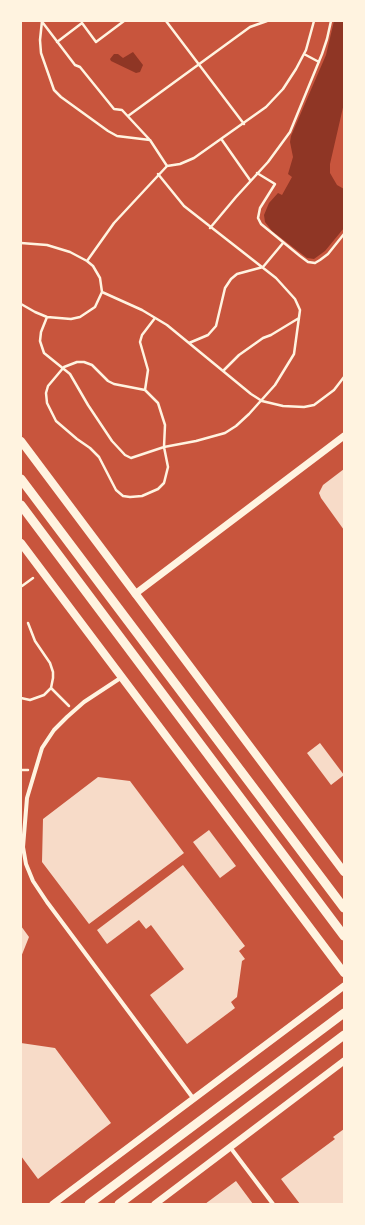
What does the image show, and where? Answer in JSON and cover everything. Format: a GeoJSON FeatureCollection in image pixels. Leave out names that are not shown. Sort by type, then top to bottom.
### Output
{"type":"FeatureCollection","features":[{"type":"Feature","properties":{"kind":"main road"},"geometry":{"type":"LineString","coordinates":[[21,441],[344,872]]}},
{"type":"Feature","properties":{"kind":"main road"},"geometry":{"type":"LineString","coordinates":[[21,479],[344,908]]}},
{"type":"Feature","properties":{"kind":"main road"},"geometry":{"type":"LineString","coordinates":[[21,506],[344,936]]}},
{"type":"Feature","properties":{"kind":"main road"},"geometry":{"type":"LineString","coordinates":[[21,543],[344,973]]}},
{"type":"Feature","properties":{"kind":"main road"},"geometry":{"type":"LineString","coordinates":[[90,1204],[344,1013]]}},
{"type":"Feature","properties":{"kind":"main road"},"geometry":{"type":"LineString","coordinates":[[119,1204],[344,1035]]}},
{"type":"Feature","properties":{"kind":"street"},"geometry":{"type":"LineString","coordinates":[[135,594],[344,436]]}},
{"type":"Feature","properties":{"kind":"street"},"geometry":{"type":"LineString","coordinates":[[122,677],[73,711],[54,730],[42,748],[26,798],[23,847],[26,864],[33,881],[47,902],[193,1098]]}},
{"type":"Feature","properties":{"kind":"street"},"geometry":{"type":"LineString","coordinates":[[53,1204],[344,986]]}},
{"type":"Feature","properties":{"kind":"street"},"geometry":{"type":"LineString","coordinates":[[154,1204],[344,1061]]}},
{"type":"Feature","properties":{"kind":"street"},"geometry":{"type":"LineString","coordinates":[[230,1147],[273,1204]]}},
{"type":"Feature","properties":{"kind":"path"},"geometry":{"type":"LineString","coordinates":[[57,42],[82,23],[96,42],[124,21]]}},
{"type":"Feature","properties":{"kind":"path"},"geometry":{"type":"LineString","coordinates":[[166,21],[244,124]]}},
{"type":"Feature","properties":{"kind":"path"},"geometry":{"type":"LineString","coordinates":[[128,116],[250,27],[267,21]]}},
{"type":"Feature","properties":{"kind":"path"},"geometry":{"type":"LineString","coordinates":[[87,261],[114,223],[167,166],[180,164],[222,140],[266,107],[283,89],[304,54],[314,21]]}},
{"type":"Feature","properties":{"kind":"path"},"geometry":{"type":"LineString","coordinates":[[210,228],[250,180],[268,162],[290,132],[328,39],[331,21]]}},
{"type":"Feature","properties":{"kind":"path"},"geometry":{"type":"LineString","coordinates":[[42,22],[114,109],[122,110],[150,140],[167,166]]}},
{"type":"Feature","properties":{"kind":"path"},"geometry":{"type":"LineString","coordinates":[[42,22],[40,40],[41,53],[54,90],[61,97],[117,136],[150,140]]}},
{"type":"Feature","properties":{"kind":"path"},"geometry":{"type":"LineString","coordinates":[[304,54],[319,62]]}},
{"type":"Feature","properties":{"kind":"path"},"geometry":{"type":"LineString","coordinates":[[222,140],[250,180]]}},
{"type":"Feature","properties":{"kind":"path"},"geometry":{"type":"LineString","coordinates":[[257,173],[275,184],[260,208],[258,218],[261,224],[308,262],[315,263],[328,254],[344,234]]}},
{"type":"Feature","properties":{"kind":"path"},"geometry":{"type":"LineString","coordinates":[[47,318],[41,332],[41,348],[44,353],[64,367],[70,374],[88,405],[112,441],[125,455],[131,458],[164,447],[196,441],[225,433],[236,426],[262,401],[275,385],[294,354],[300,310],[295,299],[276,278],[263,267],[210,228],[184,206],[158,174]]}},
{"type":"Feature","properties":{"kind":"path"},"geometry":{"type":"LineString","coordinates":[[21,243],[46,245],[70,252],[87,261],[93,266],[100,278],[102,292],[95,307],[80,317],[70,319],[47,318],[21,304]]}},
{"type":"Feature","properties":{"kind":"path"},"geometry":{"type":"LineString","coordinates":[[190,343],[208,335],[216,326],[226,288],[231,279],[237,274],[263,267],[283,243]]}},
{"type":"Feature","properties":{"kind":"path"},"geometry":{"type":"LineString","coordinates":[[102,292],[142,310],[155,318],[190,343],[251,394],[262,401],[283,406],[304,407],[314,405],[334,390],[344,376]]}},
{"type":"Feature","properties":{"kind":"path"},"geometry":{"type":"LineString","coordinates":[[145,390],[148,370],[140,342],[142,335],[155,318]]}},
{"type":"Feature","properties":{"kind":"path"},"geometry":{"type":"LineString","coordinates":[[223,371],[239,355],[263,338],[299,318]]}},
{"type":"Feature","properties":{"kind":"path"},"geometry":{"type":"LineString","coordinates":[[77,362],[84,362],[92,365],[108,381],[114,384],[145,390],[158,403],[161,413],[164,425],[164,447],[168,467],[164,483],[158,489],[142,496],[123,496],[116,490],[99,457],[90,448],[63,428],[51,413],[46,393],[48,386],[64,367],[77,362]]}},
{"type":"Feature","properties":{"kind":"path"},"geometry":{"type":"LineString","coordinates":[[22,586],[33,578]]}},
{"type":"Feature","properties":{"kind":"path"},"geometry":{"type":"LineString","coordinates":[[21,698],[30,700],[44,695],[50,688],[54,672],[50,663],[35,641],[28,623]]}},
{"type":"Feature","properties":{"kind":"path"},"geometry":{"type":"LineString","coordinates":[[50,688],[73,711]]}},
{"type":"Feature","properties":{"kind":"shaded area"},"geometry":{"type":"Polygon","coordinates":[[[334,21],[344,21],[344,103],[330,164],[330,173],[337,185],[344,189],[344,228],[325,251],[314,259],[307,258],[272,231],[265,222],[264,215],[269,203],[278,193],[282,195],[292,177],[288,174],[293,157],[290,142],[291,136],[326,55],[334,21]]]}},
{"type":"Feature","properties":{"kind":"shaded area"},"geometry":{"type":"Polygon","coordinates":[[[133,52],[143,65],[140,72],[136,73],[111,61],[110,59],[114,54],[118,54],[123,58],[133,52]]]}},
{"type":"Feature","properties":{"kind":"building"},"geometry":{"type":"Polygon","coordinates":[[[344,469],[344,530],[319,493],[323,485],[344,469]]]}},
{"type":"Feature","properties":{"kind":"building"},"geometry":{"type":"Polygon","coordinates":[[[320,743],[344,775],[331,785],[307,753],[320,743]]]}},
{"type":"Feature","properties":{"kind":"building"},"geometry":{"type":"Polygon","coordinates":[[[98,777],[130,781],[184,853],[89,924],[42,862],[43,819],[98,777]]]}},
{"type":"Feature","properties":{"kind":"building"},"geometry":{"type":"Polygon","coordinates":[[[209,830],[236,866],[220,878],[193,842],[209,830]]]}},
{"type":"Feature","properties":{"kind":"building"},"geometry":{"type":"Polygon","coordinates":[[[183,865],[245,946],[239,951],[245,959],[242,961],[237,997],[231,1002],[235,1008],[187,1044],[150,995],[184,969],[151,925],[146,929],[139,920],[107,944],[97,930],[183,865]]]}},
{"type":"Feature","properties":{"kind":"building"},"geometry":{"type":"Polygon","coordinates":[[[21,926],[29,937],[21,957],[21,926]]]}},
{"type":"Feature","properties":{"kind":"building"},"geometry":{"type":"Polygon","coordinates":[[[21,1043],[55,1048],[111,1123],[38,1179],[21,1156],[21,1043]]]}},
{"type":"Feature","properties":{"kind":"building"},"geometry":{"type":"Polygon","coordinates":[[[344,1129],[344,1204],[300,1204],[281,1179],[335,1139],[333,1137],[344,1129]]]}},
{"type":"Feature","properties":{"kind":"building"},"geometry":{"type":"Polygon","coordinates":[[[236,1181],[253,1204],[205,1204],[236,1181]]]}}]}
